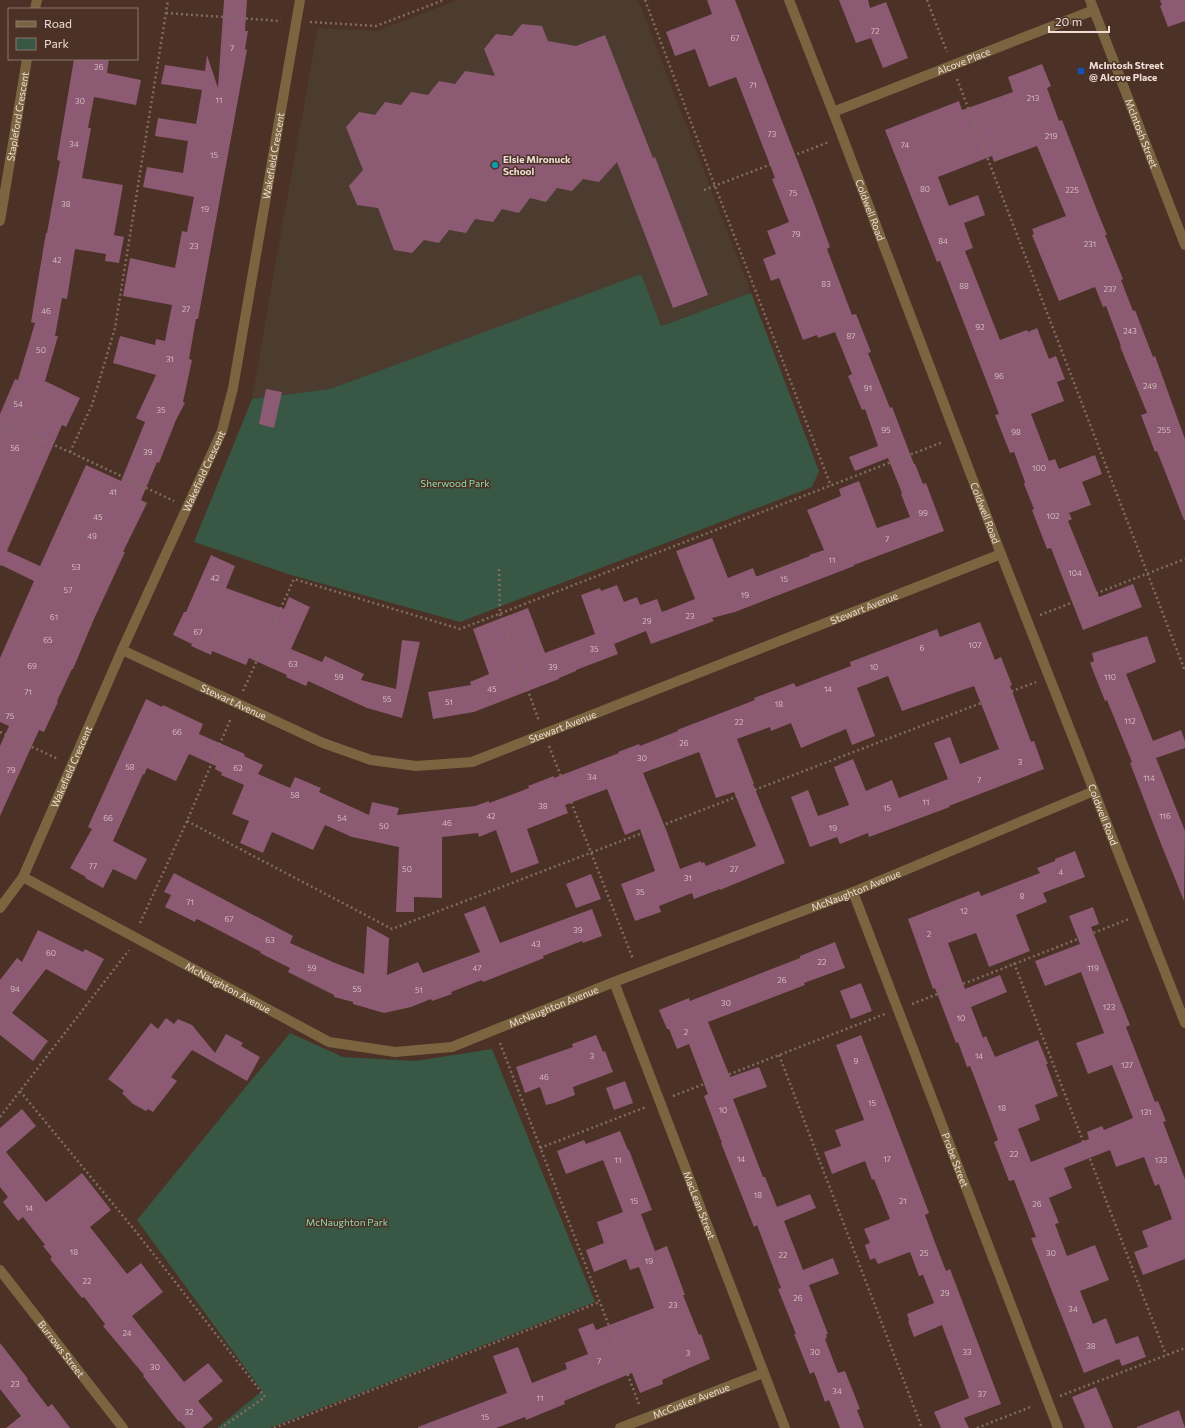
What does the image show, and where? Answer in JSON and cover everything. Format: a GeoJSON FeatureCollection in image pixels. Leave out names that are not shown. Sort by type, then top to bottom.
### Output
{"type":"FeatureCollection","features":[{"type":"Feature","properties":{"kind":"street","name":"Wakefield Crescent"},"geometry":{"type":"LineString","coordinates":[[0,908],[23,877],[122,650],[222,431],[233,388],[300,0]]}},
{"type":"Feature","properties":{"kind":"street","name":"Coldwell Road"},"geometry":{"type":"LineString","coordinates":[[789,0],[843,137],[1000,554],[1050,677],[1185,1023]]}},
{"type":"Feature","properties":{"kind":"street","name":"McIntosh Street"},"geometry":{"type":"LineString","coordinates":[[1090,0],[1185,245]]}},
{"type":"Feature","properties":{"kind":"street","name":"Alcove Place"},"geometry":{"type":"LineString","coordinates":[[833,112],[1094,10]]}},
{"type":"Feature","properties":{"kind":"street","name":"Stapleford Crescent"},"geometry":{"type":"LineString","coordinates":[[0,219],[27,60]]}},
{"type":"Feature","properties":{"kind":"street","name":"Stewart Avenue"},"geometry":{"type":"LineString","coordinates":[[122,650],[323,743],[371,760],[416,766],[472,762],[1000,554]]}},
{"type":"Feature","properties":{"kind":"street","name":"McNaughton Avenue"},"geometry":{"type":"LineString","coordinates":[[23,877],[329,1042],[395,1052],[452,1047],[614,982],[853,892],[1094,791]]}},
{"type":"Feature","properties":{"kind":"street","name":"Probe Street"},"geometry":{"type":"LineString","coordinates":[[853,892],[1058,1428]]}},
{"type":"Feature","properties":{"kind":"street","name":"MacLean Street"},"geometry":{"type":"LineString","coordinates":[[614,982],[785,1428]]}},
{"type":"Feature","properties":{"kind":"street","name":"Burrows Street"},"geometry":{"type":"LineString","coordinates":[[0,1270],[124,1428]]}},
{"type":"Feature","properties":{"kind":"street","name":"McCusker Avenue"},"geometry":{"type":"LineString","coordinates":[[620,1428],[763,1373]]}},
{"type":"Feature","properties":{"kind":"path"},"geometry":{"type":"LineString","coordinates":[[70,452],[92,406],[114,328],[168,0]]}},
{"type":"Feature","properties":{"kind":"path"},"geometry":{"type":"LineString","coordinates":[[645,0],[831,486]]}},
{"type":"Feature","properties":{"kind":"path"},"geometry":{"type":"LineString","coordinates":[[927,0],[1185,671]]}},
{"type":"Feature","properties":{"kind":"path"},"geometry":{"type":"LineString","coordinates":[[704,190],[843,137]]}},
{"type":"Feature","properties":{"kind":"path"},"geometry":{"type":"LineString","coordinates":[[0,422],[70,452],[187,507]]}},
{"type":"Feature","properties":{"kind":"path"},"geometry":{"type":"LineString","coordinates":[[0,1117],[136,937],[294,579],[460,629],[957,437]]}},
{"type":"Feature","properties":{"kind":"path"},"geometry":{"type":"LineString","coordinates":[[1027,620],[1185,559]]}},
{"type":"Feature","properties":{"kind":"path"},"geometry":{"type":"LineString","coordinates":[[499,569],[500,614],[544,734],[638,973]]}},
{"type":"Feature","properties":{"kind":"path"},"geometry":{"type":"LineString","coordinates":[[187,821],[392,929],[1050,677]]}},
{"type":"Feature","properties":{"kind":"path"},"geometry":{"type":"LineString","coordinates":[[0,732],[72,765]]}},
{"type":"Feature","properties":{"kind":"path"},"geometry":{"type":"LineString","coordinates":[[540,1148],[1142,914]]}},
{"type":"Feature","properties":{"kind":"path"},"geometry":{"type":"LineString","coordinates":[[1014,963],[1166,1355]]}},
{"type":"Feature","properties":{"kind":"path"},"geometry":{"type":"LineString","coordinates":[[495,1030],[645,1418]]}},
{"type":"Feature","properties":{"kind":"path"},"geometry":{"type":"LineString","coordinates":[[779,1056],[922,1428]]}},
{"type":"Feature","properties":{"kind":"path"},"geometry":{"type":"LineString","coordinates":[[20,1091],[137,1233],[265,1397],[221,1428]]}},
{"type":"Feature","properties":{"kind":"path"},"geometry":{"type":"LineString","coordinates":[[274,1428],[600,1302]]}},
{"type":"Feature","properties":{"kind":"path"},"geometry":{"type":"LineString","coordinates":[[977,1428],[1185,1348]]}},
{"type":"Feature","properties":{"kind":"shaded area"},"geometry":{"type":"Polygon","coordinates":[[[458,0],[638,0],[751,293],[660,326],[641,275],[330,389],[252,399],[318,28],[377,31],[458,0]]]}},
{"type":"Feature","properties":{"kind":"green space","name":"Sherwood Park"},"geometry":{"type":"Polygon","coordinates":[[[641,274],[661,326],[751,293],[819,471],[812,487],[460,622],[291,575],[194,542],[252,399],[330,389],[641,274]]]}},
{"type":"Feature","properties":{"kind":"green space","name":"McNaughton Park"},"geometry":{"type":"Polygon","coordinates":[[[290,1033],[343,1057],[415,1061],[492,1049],[595,1302],[270,1428],[217,1428],[262,1391],[137,1220],[290,1033]]]}},
{"type":"Feature","properties":{"kind":"building"},"geometry":{"type":"Polygon","coordinates":[[[224,0],[247,0],[245,31],[248,31],[245,49],[247,50],[198,319],[196,319],[189,359],[192,360],[183,402],[185,403],[141,500],[147,503],[123,552],[125,552],[73,669],[44,732],[39,730],[0,816],[0,746],[9,726],[0,722],[0,658],[34,581],[1,565],[0,567],[0,414],[15,379],[18,380],[35,323],[31,322],[60,161],[57,160],[74,60],[109,60],[107,73],[141,80],[136,105],[94,97],[88,128],[91,128],[82,178],[123,185],[114,235],[124,237],[119,263],[105,261],[106,254],[75,249],[67,299],[62,298],[55,336],[58,336],[45,381],[80,398],[66,427],[62,425],[7,551],[40,566],[86,465],[121,481],[145,422],[136,418],[156,375],[113,363],[120,336],[155,345],[156,339],[165,341],[172,305],[123,296],[130,258],[175,268],[182,231],[187,232],[194,197],[143,187],[147,167],[183,173],[188,141],[155,136],[158,118],[196,124],[202,90],[161,84],[165,65],[205,71],[207,55],[218,88],[224,0]]]}},
{"type":"Feature","properties":{"kind":"building"},"geometry":{"type":"Polygon","coordinates":[[[707,0],[735,0],[815,206],[830,247],[827,249],[852,315],[856,314],[871,352],[868,353],[890,408],[892,407],[923,484],[926,483],[944,531],[735,612],[712,618],[714,621],[651,644],[646,631],[614,644],[618,654],[576,670],[559,679],[474,712],[433,719],[428,692],[471,685],[470,682],[489,674],[473,629],[528,608],[545,653],[595,634],[581,595],[600,588],[601,591],[617,585],[624,602],[637,597],[640,605],[657,599],[662,612],[695,599],[676,551],[712,538],[728,578],[753,568],[756,576],[758,576],[824,550],[807,510],[841,496],[839,489],[859,481],[877,528],[910,517],[888,458],[855,471],[849,457],[878,446],[865,409],[862,410],[848,376],[852,374],[835,332],[818,338],[817,335],[803,340],[779,278],[771,281],[763,259],[776,254],[767,231],[789,222],[772,179],[775,178],[736,77],[709,87],[695,49],[675,56],[666,32],[712,14],[707,0]]]}},
{"type":"Feature","properties":{"kind":"building"},"geometry":{"type":"Polygon","coordinates":[[[839,0],[868,0],[870,8],[886,2],[908,58],[883,68],[871,38],[856,43],[839,0]]]}},
{"type":"Feature","properties":{"kind":"building"},"geometry":{"type":"Polygon","coordinates":[[[1160,0],[1185,0],[1185,21],[1168,27],[1160,6],[1162,5],[1160,0]]]}},
{"type":"Feature","properties":{"kind":"building","name":"Elsie Mironuck School"},"geometry":{"type":"Polygon","coordinates":[[[522,24],[542,26],[548,41],[576,46],[605,35],[653,158],[655,157],[708,295],[673,308],[617,162],[599,182],[583,179],[572,191],[557,188],[546,202],[530,198],[519,213],[502,209],[493,222],[475,219],[466,233],[449,230],[439,243],[424,240],[412,253],[394,250],[378,208],[357,205],[349,186],[363,170],[346,127],[359,112],[375,115],[385,102],[401,105],[411,92],[428,95],[439,81],[455,84],[465,71],[495,76],[484,49],[496,34],[512,36],[522,24]]]}},
{"type":"Feature","properties":{"kind":"building"},"geometry":{"type":"Polygon","coordinates":[[[1042,64],[1051,86],[1047,88],[1059,121],[1062,120],[1107,235],[1105,235],[1123,279],[1121,280],[1133,311],[1135,310],[1153,357],[1155,356],[1185,439],[1184,520],[1141,415],[1147,413],[1120,346],[1106,306],[1103,307],[1095,287],[1059,301],[1032,235],[1034,234],[1032,229],[1066,216],[1037,146],[994,162],[992,156],[938,177],[949,206],[978,195],[985,215],[964,223],[973,248],[965,251],[1000,340],[1037,328],[1049,359],[1056,356],[1065,379],[1057,382],[1064,401],[1031,414],[1049,461],[1055,459],[1059,469],[1095,455],[1102,474],[1082,482],[1091,505],[1069,513],[1072,519],[1068,521],[1099,597],[1133,584],[1142,607],[1083,630],[1051,548],[1047,549],[1032,510],[1034,509],[1014,452],[1010,453],[995,415],[999,414],[940,261],[937,262],[885,130],[959,101],[962,110],[1013,92],[1008,77],[1042,64]]]}},
{"type":"Feature","properties":{"kind":"building"},"geometry":{"type":"Polygon","coordinates":[[[266,389],[282,392],[274,428],[259,424],[266,389]]]}},
{"type":"Feature","properties":{"kind":"building"},"geometry":{"type":"Polygon","coordinates":[[[211,555],[235,566],[226,588],[284,609],[289,597],[310,607],[291,649],[322,662],[325,656],[364,674],[361,680],[396,689],[402,640],[420,642],[402,718],[367,708],[308,681],[306,686],[286,677],[287,675],[249,658],[246,665],[212,651],[211,655],[191,646],[192,644],[173,635],[184,612],[186,612],[211,555]]]}},
{"type":"Feature","properties":{"kind":"building"},"geometry":{"type":"Polygon","coordinates":[[[980,622],[995,660],[1001,657],[1031,742],[1034,741],[1044,769],[949,806],[950,807],[869,837],[868,833],[840,844],[837,837],[810,847],[791,797],[808,790],[818,816],[849,805],[834,767],[853,759],[866,791],[892,780],[899,798],[948,779],[934,743],[950,737],[960,764],[999,749],[974,686],[902,711],[888,676],[857,688],[875,736],[852,745],[846,729],[801,748],[791,723],[771,731],[770,727],[737,739],[753,784],[785,863],[694,899],[692,893],[659,906],[661,912],[635,921],[621,884],[655,871],[640,829],[625,835],[607,789],[565,805],[568,813],[527,829],[539,863],[511,873],[496,830],[479,837],[478,833],[442,837],[442,898],[414,897],[414,912],[396,912],[399,847],[352,837],[325,825],[313,850],[272,832],[263,853],[240,843],[249,821],[232,814],[244,785],[221,775],[222,773],[215,769],[216,766],[189,754],[176,781],[147,768],[113,841],[147,859],[136,880],[113,869],[103,888],[70,868],[92,829],[88,827],[146,699],[162,707],[163,705],[203,724],[199,734],[245,754],[244,756],[263,765],[258,774],[290,788],[295,777],[321,788],[319,792],[369,815],[372,802],[399,808],[397,815],[475,806],[489,801],[489,803],[529,788],[528,786],[554,776],[554,778],[639,744],[640,746],[678,731],[677,730],[755,700],[754,698],[794,683],[796,687],[851,666],[850,662],[937,629],[940,637],[980,622]],[[699,752],[643,773],[680,869],[701,861],[701,863],[704,862],[706,866],[756,846],[734,792],[716,798],[699,752]]]}},
{"type":"Feature","properties":{"kind":"building"},"geometry":{"type":"Polygon","coordinates":[[[1147,636],[1156,662],[1126,674],[1153,741],[1181,730],[1185,741],[1185,748],[1156,758],[1185,831],[1184,901],[1130,763],[1132,762],[1090,663],[1094,661],[1092,653],[1147,636]]]}},
{"type":"Feature","properties":{"kind":"building"},"geometry":{"type":"Polygon","coordinates":[[[1075,851],[1085,877],[1043,893],[1047,902],[1016,915],[1030,951],[989,967],[976,933],[948,943],[965,989],[1000,975],[1007,992],[971,1007],[983,1038],[986,1036],[995,1057],[1038,1040],[1048,1064],[1046,1064],[1058,1096],[1035,1105],[1040,1120],[1018,1129],[1031,1162],[1089,1139],[1087,1132],[1102,1126],[1104,1130],[1133,1118],[1112,1065],[1088,1074],[1076,1043],[1104,1033],[1081,972],[1045,986],[1035,961],[1080,944],[1069,916],[1093,907],[1099,924],[1091,927],[1130,1025],[1126,1027],[1155,1102],[1158,1101],[1166,1121],[1163,1122],[1185,1179],[1185,1259],[1143,1275],[1134,1252],[1148,1247],[1142,1231],[1172,1219],[1159,1184],[1155,1186],[1144,1157],[1116,1167],[1110,1150],[1064,1168],[1072,1188],[1049,1198],[1059,1223],[1055,1224],[1067,1256],[1095,1245],[1109,1280],[1080,1291],[1093,1324],[1106,1318],[1116,1344],[1138,1336],[1146,1357],[1122,1366],[1119,1359],[1084,1373],[1031,1238],[1036,1237],[1014,1180],[1009,1181],[994,1142],[998,1140],[977,1084],[970,1066],[967,1067],[958,1042],[956,1043],[935,988],[933,989],[908,919],[979,891],[981,896],[1040,873],[1037,868],[1075,851]]]}},
{"type":"Feature","properties":{"kind":"building"},"geometry":{"type":"Polygon","coordinates":[[[174,873],[293,936],[290,943],[364,974],[367,926],[389,938],[387,975],[418,962],[423,973],[480,952],[464,914],[485,906],[500,943],[592,909],[602,936],[583,943],[582,941],[543,956],[544,958],[483,982],[482,980],[451,992],[452,994],[432,1001],[431,999],[411,1007],[384,1013],[334,997],[334,995],[288,972],[290,968],[260,953],[261,952],[199,920],[196,919],[195,922],[165,907],[171,895],[164,892],[174,873]]]}},
{"type":"Feature","properties":{"kind":"building"},"geometry":{"type":"Polygon","coordinates":[[[591,874],[601,899],[576,908],[566,884],[591,874]]]}},
{"type":"Feature","properties":{"kind":"building"},"geometry":{"type":"Polygon","coordinates":[[[38,930],[83,952],[85,949],[104,959],[86,991],[46,969],[12,1013],[48,1041],[33,1061],[0,1035],[0,980],[17,958],[22,962],[38,930]]]}},
{"type":"Feature","properties":{"kind":"building"},"geometry":{"type":"Polygon","coordinates":[[[835,942],[845,968],[708,1022],[730,1077],[759,1067],[767,1087],[733,1099],[763,1177],[765,1177],[777,1207],[810,1194],[816,1208],[784,1221],[803,1270],[833,1258],[839,1274],[809,1285],[828,1334],[826,1334],[827,1338],[825,1339],[838,1373],[845,1371],[860,1409],[857,1410],[864,1428],[840,1428],[829,1400],[825,1402],[814,1372],[810,1374],[794,1334],[796,1334],[778,1289],[781,1288],[757,1225],[754,1227],[721,1143],[704,1096],[708,1094],[689,1044],[677,1049],[659,1010],[689,998],[690,1001],[800,958],[800,956],[835,942]]]}},
{"type":"Feature","properties":{"kind":"building"},"geometry":{"type":"Polygon","coordinates":[[[861,983],[872,1011],[851,1019],[840,991],[861,983]]]}},
{"type":"Feature","properties":{"kind":"building"},"geometry":{"type":"Polygon","coordinates":[[[166,1018],[174,1024],[178,1019],[192,1025],[215,1053],[226,1034],[243,1043],[241,1046],[260,1057],[247,1081],[192,1050],[171,1077],[177,1081],[153,1112],[148,1109],[146,1111],[133,1104],[122,1093],[124,1091],[108,1079],[151,1023],[158,1029],[166,1018]]]}},
{"type":"Feature","properties":{"kind":"building"},"geometry":{"type":"Polygon","coordinates":[[[596,1035],[603,1052],[605,1051],[613,1072],[573,1087],[575,1095],[546,1105],[540,1087],[525,1093],[516,1067],[573,1047],[572,1044],[596,1035]]]}},
{"type":"Feature","properties":{"kind":"building"},"geometry":{"type":"Polygon","coordinates":[[[861,1035],[929,1213],[925,1215],[934,1240],[946,1271],[950,1269],[1001,1404],[964,1418],[969,1428],[941,1428],[934,1412],[969,1398],[942,1325],[914,1337],[907,1314],[934,1303],[923,1275],[919,1276],[910,1252],[878,1264],[875,1258],[870,1260],[865,1245],[870,1243],[864,1229],[890,1219],[865,1161],[832,1174],[824,1152],[841,1146],[835,1130],[864,1120],[836,1045],[861,1035]]]}},
{"type":"Feature","properties":{"kind":"building"},"geometry":{"type":"Polygon","coordinates":[[[625,1081],[633,1103],[614,1110],[606,1088],[625,1081]]]}},
{"type":"Feature","properties":{"kind":"building"},"geometry":{"type":"Polygon","coordinates":[[[22,1109],[36,1126],[6,1152],[46,1202],[82,1173],[111,1210],[90,1227],[127,1274],[141,1263],[163,1292],[132,1316],[184,1382],[208,1363],[223,1381],[198,1401],[213,1419],[202,1428],[186,1428],[180,1421],[179,1422],[143,1376],[144,1375],[103,1326],[105,1324],[84,1297],[82,1298],[50,1259],[52,1257],[43,1246],[45,1245],[23,1217],[18,1221],[3,1202],[8,1197],[0,1187],[0,1128],[22,1109]]]}},
{"type":"Feature","properties":{"kind":"building"},"geometry":{"type":"Polygon","coordinates":[[[620,1131],[629,1150],[652,1210],[641,1214],[655,1251],[667,1246],[685,1295],[683,1295],[699,1335],[701,1334],[710,1359],[662,1380],[663,1384],[640,1393],[632,1373],[564,1401],[565,1404],[526,1420],[525,1417],[496,1428],[418,1428],[507,1393],[493,1356],[518,1347],[532,1383],[567,1369],[565,1363],[588,1354],[578,1329],[593,1323],[596,1330],[654,1308],[639,1267],[630,1270],[626,1259],[594,1272],[586,1250],[604,1243],[597,1222],[623,1212],[603,1160],[566,1174],[557,1151],[584,1140],[586,1144],[620,1131]]]}},
{"type":"Feature","properties":{"kind":"building"},"geometry":{"type":"Polygon","coordinates":[[[0,1343],[48,1407],[52,1404],[70,1428],[6,1428],[21,1416],[0,1389],[0,1343]]]}},
{"type":"Feature","properties":{"kind":"building"},"geometry":{"type":"Polygon","coordinates":[[[1096,1387],[1113,1428],[1085,1428],[1072,1397],[1096,1387]]]}},
{"type":"Feature","properties":{"kind":"building"},"geometry":{"type":"Polygon","coordinates":[[[1179,1410],[1185,1428],[1137,1428],[1137,1427],[1179,1410]]]}},
{"type":"Feature","properties":{"kind":"place","name":"McIntosh Street @ Alcove Place"},"geometry":{"type":"Point","coordinates":[1081,71]}},
{"type":"Feature","properties":{"kind":"place","name":"Elsie Mironuck School"},"geometry":{"type":"Point","coordinates":[495,165]}}]}
